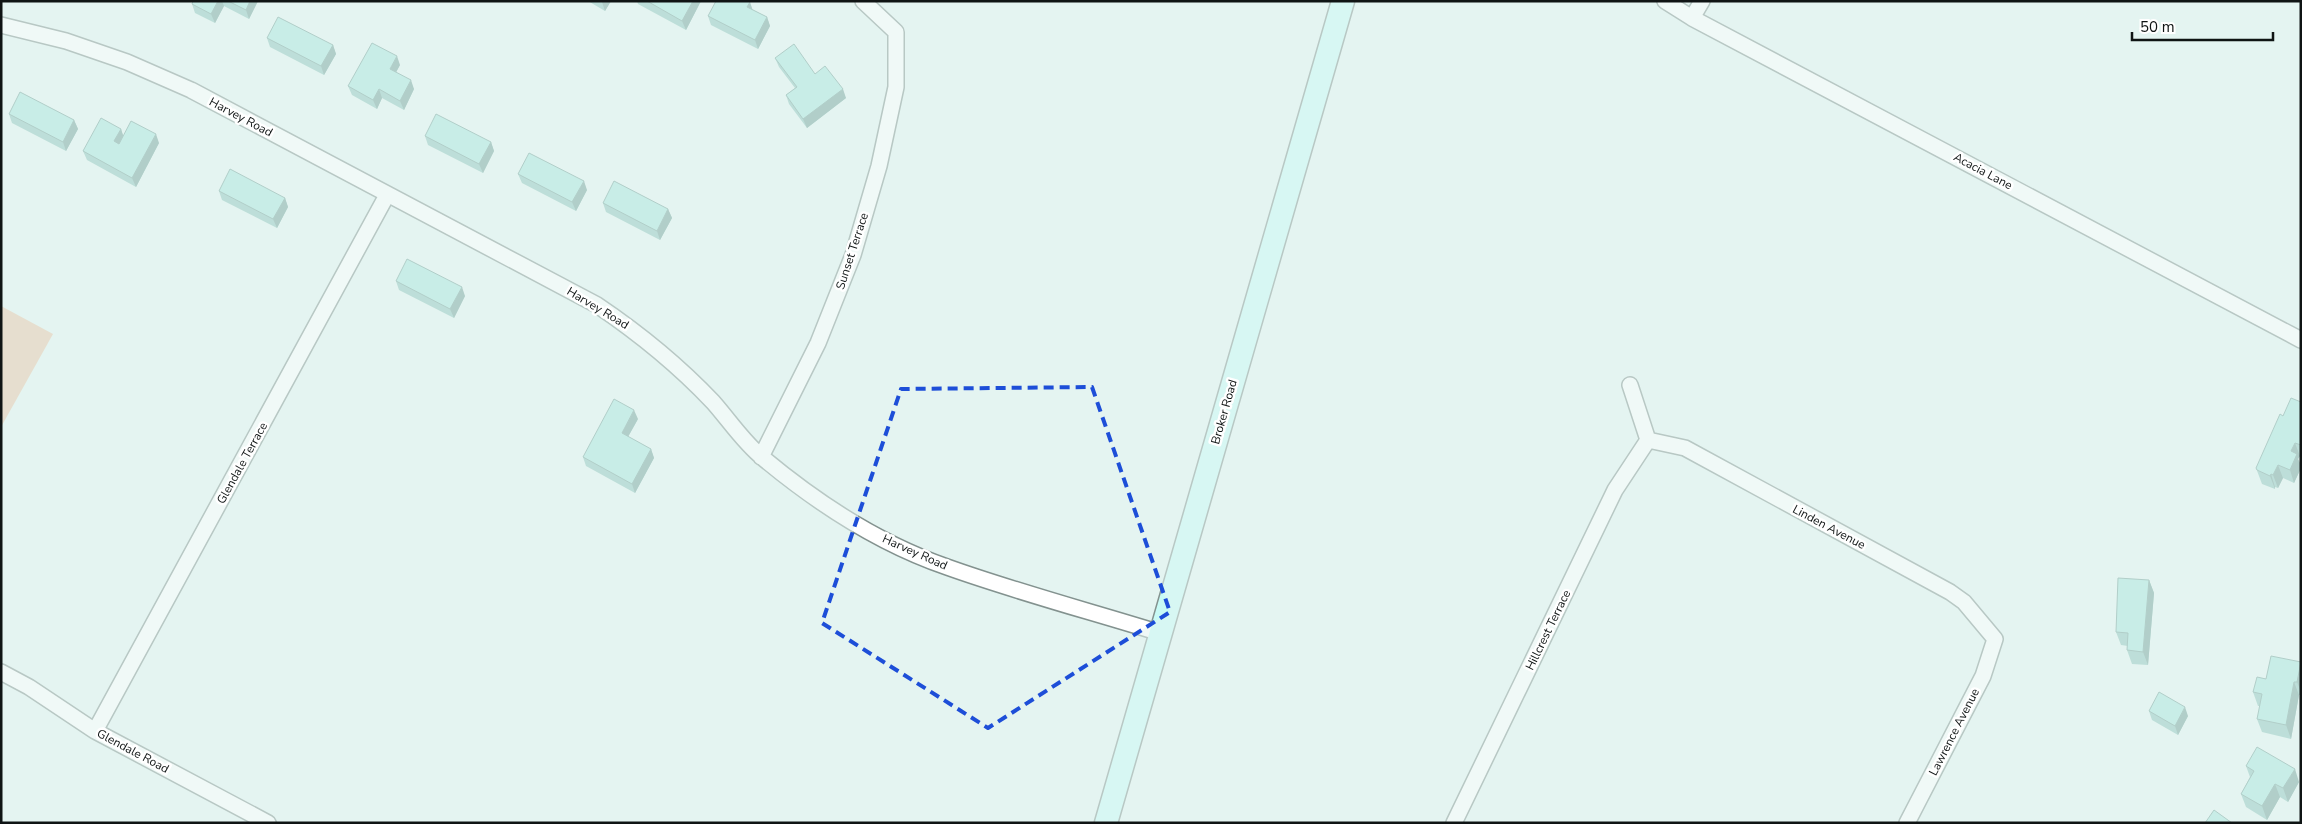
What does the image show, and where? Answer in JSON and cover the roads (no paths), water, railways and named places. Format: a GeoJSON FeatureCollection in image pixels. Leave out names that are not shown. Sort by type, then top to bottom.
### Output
{"type":"FeatureCollection","features":[{"type":"Feature","properties":{"kind":"street","name":"Sunset Terrace"},"geometry":{"type":"LineString","coordinates":[[761,457],[818,343],[853,255],[879,166],[896,87],[896,32],[863,1]]}},
{"type":"Feature","properties":{"kind":"street","name":"Broker Road"},"geometry":{"type":"LineString","coordinates":[[1106,823],[1343,1]]}},
{"type":"Feature","properties":{"kind":"street","name":"Acacia Lane"},"geometry":{"type":"LineString","coordinates":[[1665,1],[1692,18],[2301,340]]}},
{"type":"Feature","properties":{"kind":"street"},"geometry":{"type":"LineString","coordinates":[[1692,18],[1702,1]]}},
{"type":"Feature","properties":{"kind":"street","name":"Harvey Road"},"geometry":{"type":"LineString","coordinates":[[1,25],[66,41],[145,70],[191,90],[597,305],[636,331],[682,370],[761,457],[816,498],[858,525],[946,567],[1160,633]]}},
{"type":"Feature","properties":{"kind":"street","name":"Glendale Terrace"},"geometry":{"type":"LineString","coordinates":[[95,731],[388,195]]}},
{"type":"Feature","properties":{"kind":"street"},"geometry":{"type":"LineString","coordinates":[[1630,385],[1648,440]]}},
{"type":"Feature","properties":{"kind":"street","name":"Linden Avenue"},"geometry":{"type":"LineString","coordinates":[[1648,440],[1685,448],[1950,592],[1964,602],[1995,639]]}},
{"type":"Feature","properties":{"kind":"street","name":"Hillcrest Terrace"},"geometry":{"type":"LineString","coordinates":[[1454,823],[1615,490],[1648,440]]}},
{"type":"Feature","properties":{"kind":"street","name":"Lawrence Avenue"},"geometry":{"type":"LineString","coordinates":[[1907,823],[1983,676],[1995,639]]}},
{"type":"Feature","properties":{"kind":"street","name":"Glendale Road"},"geometry":{"type":"LineString","coordinates":[[1,672],[29,687],[95,731],[268,823]]}}]}
